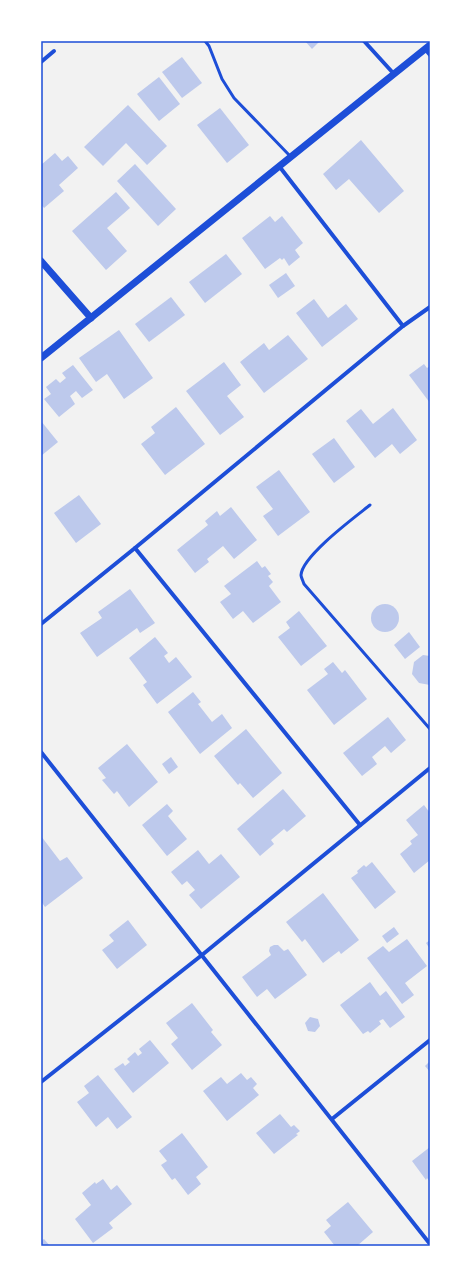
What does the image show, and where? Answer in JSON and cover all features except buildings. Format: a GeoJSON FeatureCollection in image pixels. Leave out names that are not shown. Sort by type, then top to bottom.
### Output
{"type":"FeatureCollection","features":[{"type":"Feature","properties":{"kind":"street"},"geometry":{"type":"LineString","coordinates":[[364,41],[394,74]]}},
{"type":"Feature","properties":{"kind":"street"},"geometry":{"type":"LineString","coordinates":[[41,62],[54,50]]}},
{"type":"Feature","properties":{"kind":"street"},"geometry":{"type":"LineString","coordinates":[[41,358],[394,74],[428,50]]}},
{"type":"Feature","properties":{"kind":"street"},"geometry":{"type":"LineString","coordinates":[[279,166],[403,326]]}},
{"type":"Feature","properties":{"kind":"street"},"geometry":{"type":"LineString","coordinates":[[41,261],[91,318]]}},
{"type":"Feature","properties":{"kind":"street"},"geometry":{"type":"LineString","coordinates":[[41,624],[403,326],[430,307]]}},
{"type":"Feature","properties":{"kind":"street"},"geometry":{"type":"LineString","coordinates":[[135,548],[360,825]]}},
{"type":"Feature","properties":{"kind":"street"},"geometry":{"type":"LineString","coordinates":[[41,752],[430,1244]]}},
{"type":"Feature","properties":{"kind":"street"},"geometry":{"type":"LineString","coordinates":[[41,1082],[202,955],[430,768]]}},
{"type":"Feature","properties":{"kind":"street"},"geometry":{"type":"LineString","coordinates":[[332,1119],[430,1040]]}},
{"type":"Feature","properties":{"kind":"lane"},"geometry":{"type":"LineString","coordinates":[[205,41],[209,46],[225,85],[234,98],[291,157]]}},
{"type":"Feature","properties":{"kind":"lane"},"geometry":{"type":"LineString","coordinates":[[370,504],[312,553],[304,565],[301,575],[304,584],[430,730]]}}]}
